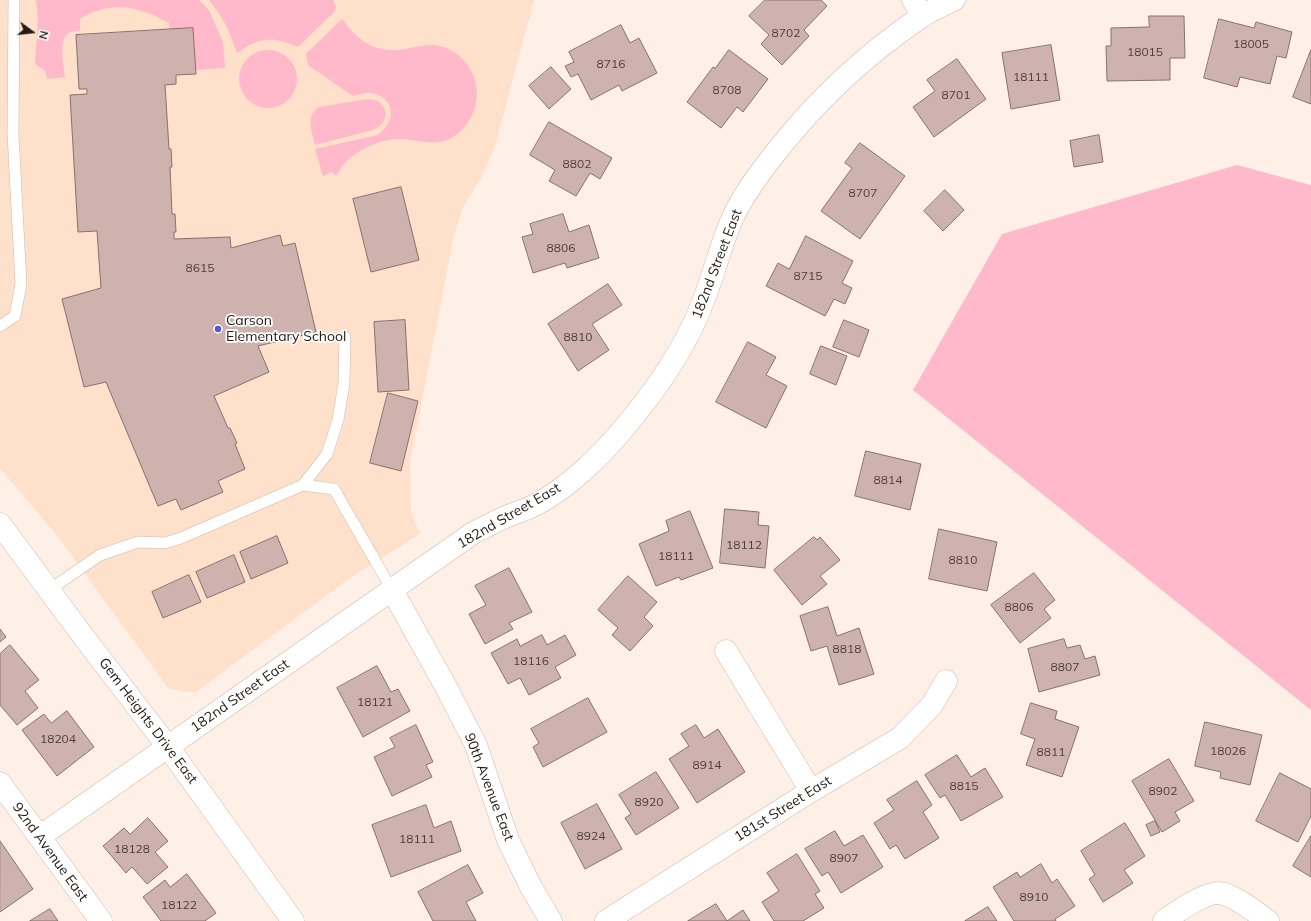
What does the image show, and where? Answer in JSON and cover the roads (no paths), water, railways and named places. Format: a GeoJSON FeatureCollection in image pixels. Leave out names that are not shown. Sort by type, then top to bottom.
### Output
{"type":"FeatureCollection","features":[{"type":"Feature","properties":{"kind":"street","name":"182nd Street East"},"geometry":{"type":"LineString","coordinates":[[39,836],[474,534],[503,518],[532,506],[553,494],[581,472],[624,428],[648,399],[669,367],[692,327],[704,301],[724,239],[734,216],[758,176],[792,132],[848,74],[884,45],[918,8],[954,0]]}},
{"type":"Feature","properties":{"kind":"street","name":"Gem Heights Drive East"},"geometry":{"type":"LineString","coordinates":[[0,524],[168,747],[293,921]]}},
{"type":"Feature","properties":{"kind":"street","name":"90th Avenue East"},"geometry":{"type":"LineString","coordinates":[[392,590],[446,687],[476,746],[508,840],[531,887],[551,921]]}},
{"type":"Feature","properties":{"kind":"street"},"geometry":{"type":"LineString","coordinates":[[726,650],[811,791]]}},
{"type":"Feature","properties":{"kind":"street","name":"181st Street East"},"geometry":{"type":"LineString","coordinates":[[606,921],[811,791],[900,738],[932,704],[946,681]]}},
{"type":"Feature","properties":{"kind":"street","name":"92nd Avenue East"},"geometry":{"type":"LineString","coordinates":[[0,783],[101,921]]}},
{"type":"Feature","properties":{"kind":"street"},"geometry":{"type":"LineString","coordinates":[[1164,921],[1196,900],[1218,893],[1233,897],[1268,921]]}},
{"type":"Feature","properties":{"kind":"lane"},"geometry":{"type":"LineString","coordinates":[[0,326],[15,316],[21,284],[13,134],[14,0]]}},
{"type":"Feature","properties":{"kind":"lane"},"geometry":{"type":"LineString","coordinates":[[49,590],[100,555],[138,542],[165,543],[181,538],[303,485],[327,454],[338,420],[344,383],[345,337]]}},
{"type":"Feature","properties":{"kind":"lane"},"geometry":{"type":"LineString","coordinates":[[303,485],[334,489],[392,590]]}},
{"type":"Feature","properties":{"kind":"place","name":"Carson Elementary School"},"geometry":{"type":"Point","coordinates":[218,329]}}]}
